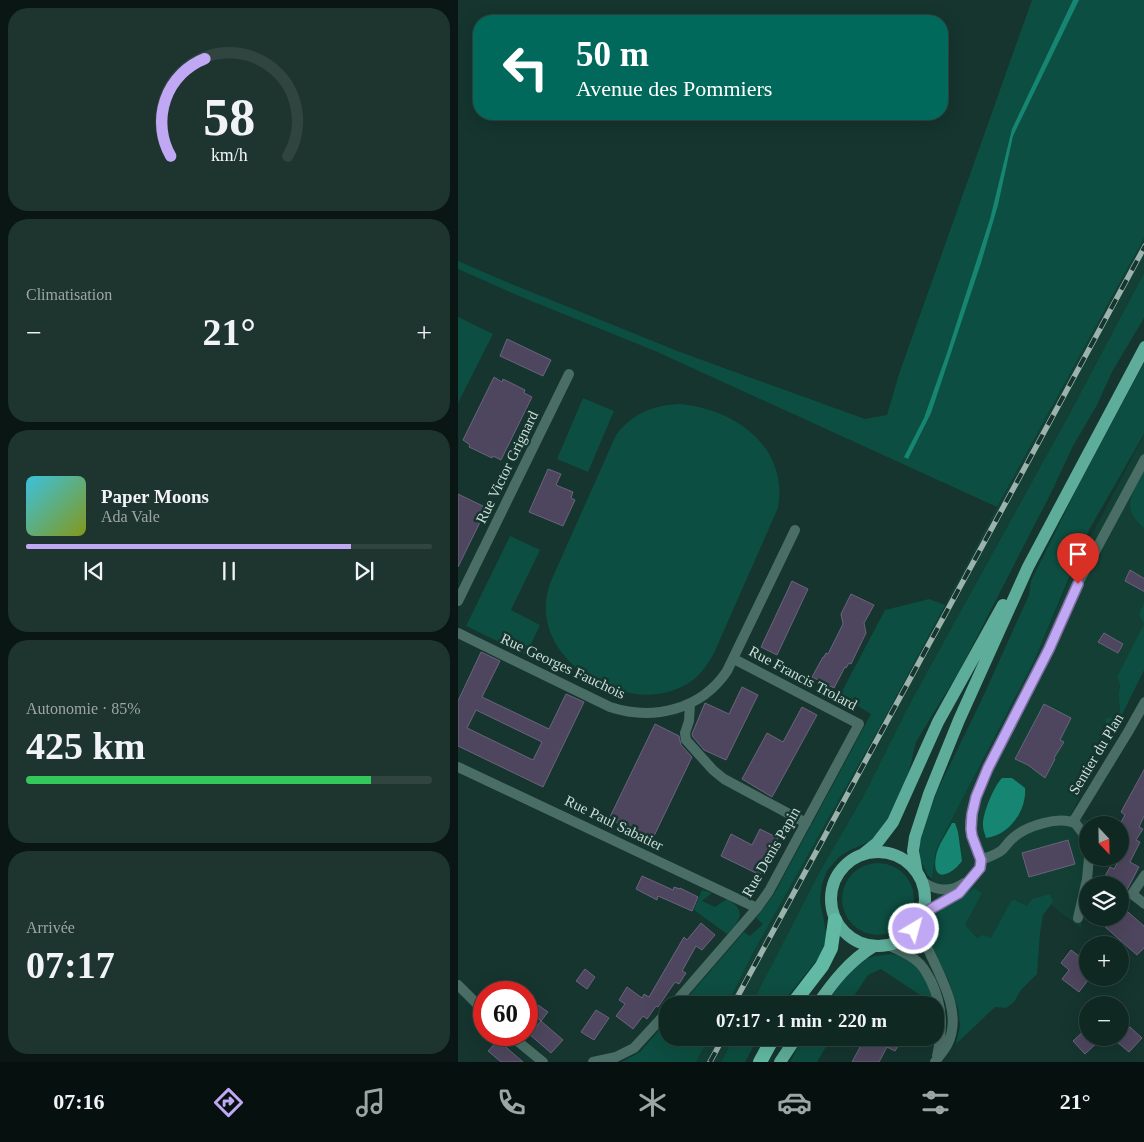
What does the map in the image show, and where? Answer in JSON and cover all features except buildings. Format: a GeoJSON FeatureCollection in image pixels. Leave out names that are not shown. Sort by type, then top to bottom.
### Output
{"type":"FeatureCollection","features":[{"type":"Feature","properties":{"kind":"highway"},"geometry":{"type":"LineString","coordinates":[[799,996],[822,966],[831,948],[835,920]]}},
{"type":"Feature","properties":{"kind":"highway"},"geometry":{"type":"LineString","coordinates":[[760,1062],[769,1046]]}},
{"type":"Feature","properties":{"kind":"main road"},"geometry":{"type":"LineString","coordinates":[[919,877],[903,860],[892,854],[874,852],[851,860],[842,869],[833,884],[830,902],[835,920],[851,938],[862,944],[888,946],[905,938],[920,919],[925,897],[913,851],[915,837],[929,794],[958,720],[1028,568],[1144,347]]}},
{"type":"Feature","properties":{"kind":"main road"},"geometry":{"type":"LineString","coordinates":[[862,855],[878,843],[893,822],[938,722],[997,614],[1028,568]]}},
{"type":"Feature","properties":{"kind":"main road"},"geometry":{"type":"LineString","coordinates":[[823,996],[840,973],[857,957],[874,946]]}},
{"type":"Feature","properties":{"kind":"main road"},"geometry":{"type":"LineString","coordinates":[[780,1062],[791,1046]]}},
{"type":"Feature","properties":{"kind":"street","name":"Rue Victor Grignard"},"geometry":{"type":"LineString","coordinates":[[458,601],[570,374]]}},
{"type":"Feature","properties":{"kind":"street"},"geometry":{"type":"LineString","coordinates":[[936,1061],[951,1036],[953,1023],[952,1007],[948,992],[924,944],[920,919],[954,897],[980,868],[981,860],[972,836],[970,822],[983,779],[1049,649],[1078,584],[1144,459]]}},
{"type":"Feature","properties":{"kind":"street","name":"Rue Georges Fauchois"},"geometry":{"type":"LineString","coordinates":[[458,633],[618,710],[633,713],[658,713],[675,710],[690,704],[716,685],[722,678],[734,659],[795,530]]}},
{"type":"Feature","properties":{"kind":"street","name":"Rue Francis Trolard"},"geometry":{"type":"LineString","coordinates":[[734,659],[859,724]]}},
{"type":"Feature","properties":{"kind":"street","name":"Sentier du Plan"},"geometry":{"type":"LineString","coordinates":[[1073,822],[1128,732],[1144,702]]}},
{"type":"Feature","properties":{"kind":"street"},"geometry":{"type":"LineString","coordinates":[[690,704],[689,721],[685,733],[686,740],[713,770],[724,779],[806,823]]}},
{"type":"Feature","properties":{"kind":"street","name":"Rue Denis Papin"},"geometry":{"type":"LineString","coordinates":[[681,996],[757,908],[775,882],[859,724]]}},
{"type":"Feature","properties":{"kind":"street","name":"Rue Paul Sabatier"},"geometry":{"type":"LineString","coordinates":[[458,767],[757,908]]}},
{"type":"Feature","properties":{"kind":"street"},"geometry":{"type":"LineString","coordinates":[[981,860],[1002,850],[1014,836],[1028,829],[1053,821],[1073,822],[1079,827]]}},
{"type":"Feature","properties":{"kind":"street"},"geometry":{"type":"LineString","coordinates":[[1078,918],[1087,878],[1088,866]]}},
{"type":"Feature","properties":{"kind":"street"},"geometry":{"type":"LineString","coordinates":[[919,877],[930,887],[949,890],[959,886],[974,874]]}},
{"type":"Feature","properties":{"kind":"street"},"geometry":{"type":"LineString","coordinates":[[1144,875],[1132,894],[1144,904]]}},
{"type":"Feature","properties":{"kind":"street"},"geometry":{"type":"LineString","coordinates":[[888,946],[907,954],[921,964],[936,993],[941,1008],[942,1024],[936,1061]]}},
{"type":"Feature","properties":{"kind":"street"},"geometry":{"type":"LineString","coordinates":[[458,985],[473,1000]]}},
{"type":"Feature","properties":{"kind":"street"},"geometry":{"type":"LineString","coordinates":[[593,1062],[616,1057],[634,1048],[659,1021]]}},
{"type":"Feature","properties":{"kind":"street"},"geometry":{"type":"LineString","coordinates":[[523,1046],[542,1062]]}},
{"type":"Feature","properties":{"kind":"shaded area"},"geometry":{"type":"Polygon","coordinates":[[[1032,0],[1144,0],[1144,238],[997,507],[655,351],[458,269],[458,261],[680,352],[865,419],[887,415],[899,374],[1032,0]]]}},
{"type":"Feature","properties":{"kind":"shaded area"},"geometry":{"type":"Polygon","coordinates":[[[1073,0],[1079,0],[1013,136],[998,205],[981,263],[931,413],[908,459],[904,457],[924,418],[990,219],[1012,129],[1073,0]]]}},
{"type":"Feature","properties":{"kind":"shaded area"},"geometry":{"type":"Polygon","coordinates":[[[1144,238],[1144,273],[1071,411],[910,703],[863,797],[820,871],[756,996],[732,996],[753,953],[883,721],[1144,238]]]}},
{"type":"Feature","properties":{"kind":"shaded area"},"geometry":{"type":"Polygon","coordinates":[[[1144,273],[1144,318],[1112,372],[1097,405],[1073,446],[1052,491],[960,670],[916,742],[909,771],[894,812],[873,840],[839,857],[827,871],[822,884],[820,900],[826,932],[820,956],[788,996],[756,996],[820,871],[863,797],[910,703],[1071,411],[1144,273]]]}},
{"type":"Feature","properties":{"kind":"shaded area"},"geometry":{"type":"Polygon","coordinates":[[[458,317],[493,334],[458,403],[458,317]]]}},
{"type":"Feature","properties":{"kind":"shaded area"},"geometry":{"type":"Polygon","coordinates":[[[1144,363],[1144,434],[1089,530],[1034,661],[936,850],[932,879],[927,874],[920,859],[920,843],[922,832],[938,789],[982,699],[1029,595],[1031,581],[1078,486],[1144,363]]]}},
{"type":"Feature","properties":{"kind":"shaded area"},"geometry":{"type":"Polygon","coordinates":[[[583,398],[614,411],[588,472],[557,459],[583,398]]]}},
{"type":"Feature","properties":{"kind":"shaded area"},"geometry":{"type":"Polygon","coordinates":[[[680,404],[700,407],[720,414],[738,423],[754,435],[766,450],[775,467],[779,486],[778,508],[714,653],[706,667],[687,684],[662,693],[636,694],[609,687],[585,674],[565,656],[551,634],[546,608],[551,581],[616,435],[629,421],[652,408],[680,404]]]}},
{"type":"Feature","properties":{"kind":"shaded area"},"geometry":{"type":"Polygon","coordinates":[[[1144,435],[1144,670],[1071,814],[1079,817],[1079,866],[1093,866],[1091,876],[1079,876],[1079,926],[1081,926],[1081,928],[1051,905],[1053,902],[1027,906],[1015,900],[991,939],[977,938],[958,918],[938,905],[936,888],[932,879],[936,850],[1034,661],[1079,559],[1144,435]]]}},
{"type":"Feature","properties":{"kind":"shaded area"},"geometry":{"type":"Polygon","coordinates":[[[1144,472],[1144,528],[1132,514],[1130,507],[1132,494],[1144,472]]]}},
{"type":"Feature","properties":{"kind":"shaded area"},"geometry":{"type":"Polygon","coordinates":[[[510,536],[540,550],[511,610],[540,625],[526,655],[466,626],[510,536]]]}},
{"type":"Feature","properties":{"kind":"shaded area"},"geometry":{"type":"Polygon","coordinates":[[[929,599],[945,605],[883,721],[753,953],[732,996],[689,996],[744,932],[750,936],[763,924],[756,918],[774,894],[871,714],[840,695],[885,610],[929,599]]]}},
{"type":"Feature","properties":{"kind":"shaded area"},"geometry":{"type":"Polygon","coordinates":[[[1144,603],[1144,624],[1139,614],[1144,603]]]}},
{"type":"Feature","properties":{"kind":"shaded area"},"geometry":{"type":"Polygon","coordinates":[[[1144,624],[1144,670],[1113,733],[1107,731],[1110,725],[1105,722],[1106,718],[1116,717],[1120,710],[1120,686],[1117,677],[1144,624]]]}},
{"type":"Feature","properties":{"kind":"shaded area"},"geometry":{"type":"Polygon","coordinates":[[[1002,778],[1012,778],[1025,788],[1023,805],[1020,813],[1009,827],[994,836],[986,838],[983,828],[984,815],[992,794],[1002,778]]]}},
{"type":"Feature","properties":{"kind":"shaded area"},"geometry":{"type":"Polygon","coordinates":[[[952,823],[955,823],[958,832],[962,861],[953,870],[943,875],[936,871],[936,856],[952,823]]]}},
{"type":"Feature","properties":{"kind":"shaded area"},"geometry":{"type":"Polygon","coordinates":[[[878,863],[898,869],[908,879],[914,899],[908,919],[898,929],[878,935],[858,929],[848,919],[842,899],[848,879],[858,869],[878,863]]]}},
{"type":"Feature","properties":{"kind":"shaded area"},"geometry":{"type":"Polygon","coordinates":[[[974,888],[982,893],[965,925],[977,938],[983,935],[991,938],[1011,901],[1015,900],[1027,906],[1032,899],[1050,894],[1053,902],[1043,915],[1037,974],[1021,990],[1014,1002],[1006,1008],[995,1007],[956,1044],[960,1026],[958,1009],[949,981],[927,939],[928,927],[934,916],[943,908],[974,888]]]}},
{"type":"Feature","properties":{"kind":"shaded area"},"geometry":{"type":"Polygon","coordinates":[[[702,890],[712,893],[702,901],[715,907],[727,899],[737,908],[740,916],[727,934],[694,910],[702,890]]]}},
{"type":"Feature","properties":{"kind":"shaded area"},"geometry":{"type":"Polygon","coordinates":[[[891,954],[909,959],[920,970],[932,996],[920,996],[881,969],[868,975],[854,996],[829,996],[860,961],[875,956],[891,954]]]}},
{"type":"Feature","properties":{"kind":"shaded area"},"geometry":{"type":"Polygon","coordinates":[[[659,1030],[659,1046],[705,1046],[696,1062],[622,1062],[640,1052],[659,1030]]]}},
{"type":"Feature","properties":{"kind":"shaded area"},"geometry":{"type":"Polygon","coordinates":[[[705,1046],[730,1046],[721,1062],[696,1062],[705,1046]]]}},
{"type":"Feature","properties":{"kind":"shaded area"},"geometry":{"type":"Polygon","coordinates":[[[730,1046],[754,1046],[745,1062],[721,1062],[730,1046]]]}},
{"type":"Feature","properties":{"kind":"shaded area"},"geometry":{"type":"Polygon","coordinates":[[[799,1046],[826,1046],[817,1062],[790,1062],[799,1046]]]}},
{"type":"Feature","properties":{"kind":"railway"},"geometry":{"type":"LineString","coordinates":[[738,996],[1145,246]]}},
{"type":"Feature","properties":{"kind":"railway"},"geometry":{"type":"LineString","coordinates":[[710,1062],[719,1046]]}},
{"type":"Feature","properties":{"kind":"route"},"geometry":{"type":"LineString","coordinates":[[914,929],[922,914],[954,897],[980,868],[981,860],[972,836],[970,822],[976,797],[988,768],[1049,649],[1078,584]]}}]}
